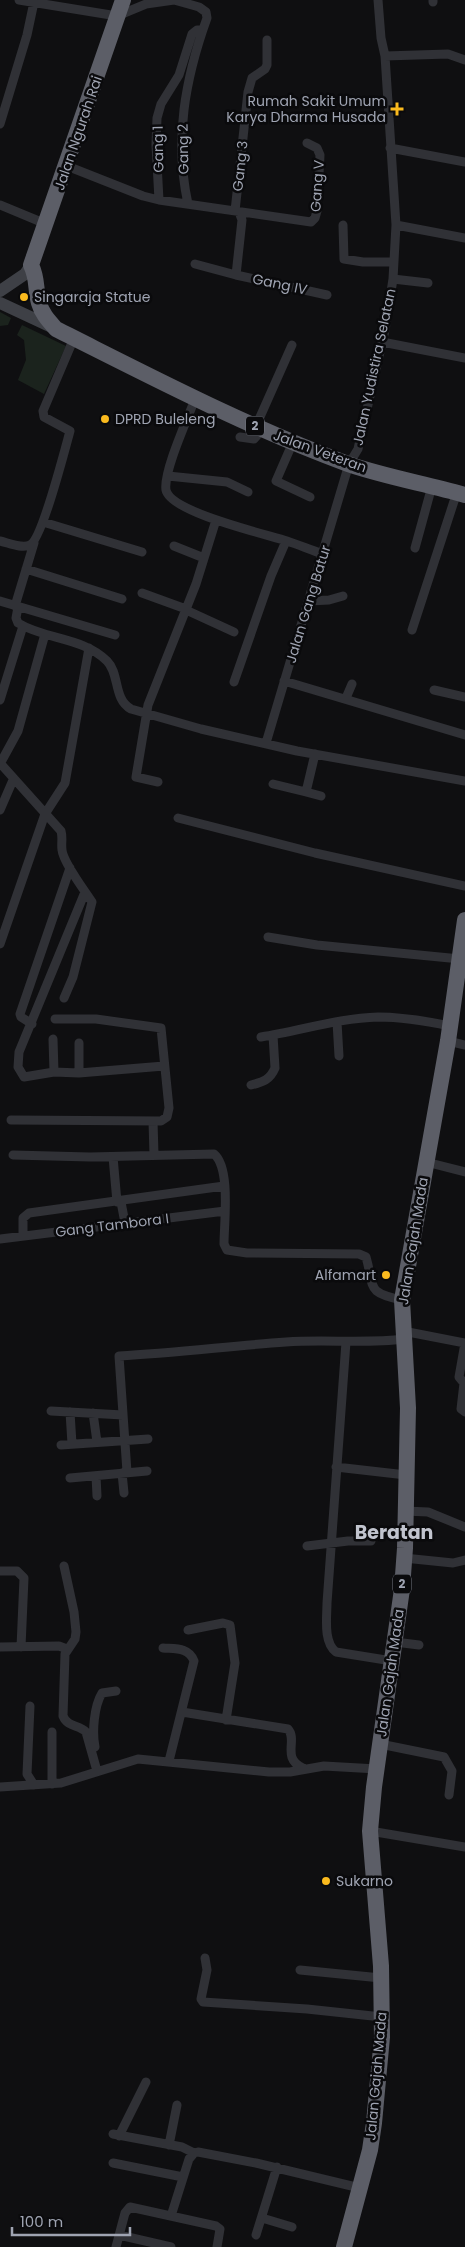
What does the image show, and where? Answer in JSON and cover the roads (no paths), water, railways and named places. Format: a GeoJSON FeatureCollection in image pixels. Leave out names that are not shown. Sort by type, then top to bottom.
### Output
{"type":"FeatureCollection","features":[{"type":"Feature","properties":{"kind":"highway","name":"Jalan Ngurah Rai"},"geometry":{"type":"LineString","coordinates":[[31,265],[67,166],[123,0]]}},
{"type":"Feature","properties":{"kind":"highway","name":"2"},"geometry":{"type":"LineString","coordinates":[[31,265],[36,276],[37,297],[41,309],[56,329]]}},
{"type":"Feature","properties":{"kind":"highway","name":"Jalan Veteran"},"geometry":{"type":"LineString","coordinates":[[56,329],[195,399],[292,442],[349,464],[461,494]]}},
{"type":"Feature","properties":{"kind":"highway","name":"Jalan Gajah Mada"},"geometry":{"type":"LineString","coordinates":[[344,2247],[360,2188],[374,2123],[382,2017],[381,1978],[370,1831],[404,1558],[408,1408],[402,1300],[449,1034],[465,920]]}},
{"type":"Feature","properties":{"kind":"main road","name":"Jalan Ngurah Rai"},"geometry":{"type":"LineString","coordinates":[[0,290],[25,274],[31,265]]}},
{"type":"Feature","properties":{"kind":"main road","name":"Jalan Veteran"},"geometry":{"type":"LineString","coordinates":[[0,303],[56,329]]}},
{"type":"Feature","properties":{"kind":"street"},"geometry":{"type":"LineString","coordinates":[[19,0],[117,16]]}},
{"type":"Feature","properties":{"kind":"street","name":"Gang 2"},"geometry":{"type":"LineString","coordinates":[[117,16],[146,4],[174,0],[199,7],[206,12],[207,18],[202,30],[186,93],[181,156],[188,204]]}},
{"type":"Feature","properties":{"kind":"street","name":"Jalan Yudistira Selatan"},"geometry":{"type":"LineString","coordinates":[[349,464],[358,449],[382,342],[393,279],[396,224],[385,56],[381,38],[378,0]]}},
{"type":"Feature","properties":{"kind":"street"},"geometry":{"type":"LineString","coordinates":[[0,124],[23,50],[33,1]]}},
{"type":"Feature","properties":{"kind":"street","name":"Gang 1"},"geometry":{"type":"LineString","coordinates":[[159,200],[157,127],[159,110],[179,75],[192,34],[197,30],[202,30]]}},
{"type":"Feature","properties":{"kind":"street","name":"Gang 3"},"geometry":{"type":"LineString","coordinates":[[237,211],[248,92],[252,78],[265,69],[267,65],[266,40]]}},
{"type":"Feature","properties":{"kind":"street"},"geometry":{"type":"LineString","coordinates":[[385,56],[448,54],[465,60]]}},
{"type":"Feature","properties":{"kind":"street","name":"Gang V"},"geometry":{"type":"LineString","coordinates":[[237,211],[314,220],[317,204],[320,155],[317,148],[307,143]]}},
{"type":"Feature","properties":{"kind":"street"},"geometry":{"type":"LineString","coordinates":[[390,148],[465,162]]}},
{"type":"Feature","properties":{"kind":"street"},"geometry":{"type":"LineString","coordinates":[[67,166],[143,196],[237,211]]}},
{"type":"Feature","properties":{"kind":"street"},"geometry":{"type":"LineString","coordinates":[[0,205],[46,224]]}},
{"type":"Feature","properties":{"kind":"street","name":"Gang IV"},"geometry":{"type":"LineString","coordinates":[[237,211],[242,220],[236,275],[327,295]]}},
{"type":"Feature","properties":{"kind":"street"},"geometry":{"type":"LineString","coordinates":[[343,224],[344,259],[364,262],[394,262]]}},
{"type":"Feature","properties":{"kind":"street"},"geometry":{"type":"LineString","coordinates":[[396,224],[465,238]]}},
{"type":"Feature","properties":{"kind":"street"},"geometry":{"type":"LineString","coordinates":[[195,264],[236,275]]}},
{"type":"Feature","properties":{"kind":"street"},"geometry":{"type":"LineString","coordinates":[[393,279],[428,283]]}},
{"type":"Feature","properties":{"kind":"street"},"geometry":{"type":"LineString","coordinates":[[74,338],[42,414],[44,418],[70,432],[43,522],[26,568],[16,618],[23,626],[89,648],[109,662],[122,701],[131,709],[201,729],[315,754],[465,781]]}},
{"type":"Feature","properties":{"kind":"street"},"geometry":{"type":"LineString","coordinates":[[382,342],[465,358]]}},
{"type":"Feature","properties":{"kind":"street"},"geometry":{"type":"LineString","coordinates":[[240,436],[248,440],[254,439],[292,345]]}},
{"type":"Feature","properties":{"kind":"street"},"geometry":{"type":"LineString","coordinates":[[195,399],[168,476],[166,488],[172,500],[216,520],[323,554]]}},
{"type":"Feature","properties":{"kind":"street"},"geometry":{"type":"LineString","coordinates":[[292,442],[276,481],[310,497]]}},
{"type":"Feature","properties":{"kind":"street","name":"Jalan Gang Batur"},"geometry":{"type":"LineString","coordinates":[[266,743],[349,464]]}},
{"type":"Feature","properties":{"kind":"street"},"geometry":{"type":"LineString","coordinates":[[168,476],[228,482],[248,492]]}},
{"type":"Feature","properties":{"kind":"street"},"geometry":{"type":"LineString","coordinates":[[415,548],[432,486]]}},
{"type":"Feature","properties":{"kind":"street"},"geometry":{"type":"LineString","coordinates":[[412,630],[461,494]]}},
{"type":"Feature","properties":{"kind":"street"},"geometry":{"type":"LineString","coordinates":[[158,782],[136,777],[146,714],[186,610],[216,520]]}},
{"type":"Feature","properties":{"kind":"street"},"geometry":{"type":"LineString","coordinates":[[43,522],[142,552]]}},
{"type":"Feature","properties":{"kind":"street"},"geometry":{"type":"LineString","coordinates":[[0,541],[22,547],[34,543]]}},
{"type":"Feature","properties":{"kind":"street"},"geometry":{"type":"LineString","coordinates":[[234,682],[271,576],[286,541]]}},
{"type":"Feature","properties":{"kind":"street"},"geometry":{"type":"LineString","coordinates":[[174,546],[204,558]]}},
{"type":"Feature","properties":{"kind":"street"},"geometry":{"type":"LineString","coordinates":[[26,568],[122,600]]}},
{"type":"Feature","properties":{"kind":"street"},"geometry":{"type":"LineString","coordinates":[[142,594],[186,610],[234,632]]}},
{"type":"Feature","properties":{"kind":"street"},"geometry":{"type":"LineString","coordinates":[[309,601],[329,600],[344,596]]}},
{"type":"Feature","properties":{"kind":"street"},"geometry":{"type":"LineString","coordinates":[[0,601],[115,635]]}},
{"type":"Feature","properties":{"kind":"street"},"geometry":{"type":"LineString","coordinates":[[0,700],[23,626]]}},
{"type":"Feature","properties":{"kind":"street"},"geometry":{"type":"LineString","coordinates":[[45,634],[20,725],[0,764],[62,831],[64,839],[62,851],[70,868],[92,902],[73,977],[64,998]]}},
{"type":"Feature","properties":{"kind":"street"},"geometry":{"type":"LineString","coordinates":[[0,944],[45,814],[65,783],[89,648]]}},
{"type":"Feature","properties":{"kind":"street"},"geometry":{"type":"LineString","coordinates":[[284,681],[465,735]]}},
{"type":"Feature","properties":{"kind":"street"},"geometry":{"type":"LineString","coordinates":[[346,698],[352,684]]}},
{"type":"Feature","properties":{"kind":"street"},"geometry":{"type":"LineString","coordinates":[[434,690],[465,697]]}},
{"type":"Feature","properties":{"kind":"street"},"geometry":{"type":"LineString","coordinates":[[306,792],[315,754]]}},
{"type":"Feature","properties":{"kind":"street"},"geometry":{"type":"LineString","coordinates":[[0,810],[14,780]]}},
{"type":"Feature","properties":{"kind":"street"},"geometry":{"type":"LineString","coordinates":[[273,784],[321,796]]}},
{"type":"Feature","properties":{"kind":"street"},"geometry":{"type":"LineString","coordinates":[[178,818],[315,853],[465,886]]}},
{"type":"Feature","properties":{"kind":"street"},"geometry":{"type":"LineString","coordinates":[[32,1024],[21,1017],[20,1014],[70,868]]}},
{"type":"Feature","properties":{"kind":"street"},"geometry":{"type":"LineString","coordinates":[[85,892],[19,1052],[20,1073],[30,1077],[54,1072],[79,1073],[164,1066]]}},
{"type":"Feature","properties":{"kind":"street"},"geometry":{"type":"LineString","coordinates":[[268,937],[316,945],[460,959]]}},
{"type":"Feature","properties":{"kind":"street"},"geometry":{"type":"LineString","coordinates":[[261,1037],[357,1019],[392,1018],[421,1020],[449,1034],[465,1045]]}},
{"type":"Feature","properties":{"kind":"street"},"geometry":{"type":"LineString","coordinates":[[11,1120],[154,1121],[165,1119],[168,1113],[161,1028],[96,1020],[55,1019]]}},
{"type":"Feature","properties":{"kind":"street"},"geometry":{"type":"LineString","coordinates":[[337,1022],[339,1056]]}},
{"type":"Feature","properties":{"kind":"street"},"geometry":{"type":"LineString","coordinates":[[251,1085],[267,1080],[273,1073],[275,1068],[273,1035]]}},
{"type":"Feature","properties":{"kind":"street"},"geometry":{"type":"LineString","coordinates":[[53,1040],[54,1072]]}},
{"type":"Feature","properties":{"kind":"street"},"geometry":{"type":"LineString","coordinates":[[78,1044],[79,1073]]}},
{"type":"Feature","properties":{"kind":"street"},"geometry":{"type":"LineString","coordinates":[[154,1121],[154,1155]]}},
{"type":"Feature","properties":{"kind":"street"},"geometry":{"type":"LineString","coordinates":[[13,1155],[214,1154],[221,1165],[224,1186],[224,1244],[229,1251],[359,1254],[367,1259],[371,1283],[375,1290],[381,1295],[402,1300]]}},
{"type":"Feature","properties":{"kind":"street"},"geometry":{"type":"LineString","coordinates":[[113,1156],[119,1202],[125,1223]]}},
{"type":"Feature","properties":{"kind":"street"},"geometry":{"type":"LineString","coordinates":[[426,1162],[465,1172]]}},
{"type":"Feature","properties":{"kind":"street"},"geometry":{"type":"LineString","coordinates":[[23,1236],[24,1218],[29,1213],[224,1186]]}},
{"type":"Feature","properties":{"kind":"street","name":"Gang Tambora I"},"geometry":{"type":"LineString","coordinates":[[0,1239],[224,1211]]}},
{"type":"Feature","properties":{"kind":"street"},"geometry":{"type":"LineString","coordinates":[[124,1493],[124,1440],[119,1356],[181,1352],[249,1344],[314,1341],[380,1342],[404,1335],[465,1343],[459,1377],[464,1384],[461,1409],[465,1412]]}},
{"type":"Feature","properties":{"kind":"street"},"geometry":{"type":"LineString","coordinates":[[346,1342],[327,1614],[330,1645],[340,1653],[392,1661]]}},
{"type":"Feature","properties":{"kind":"street"},"geometry":{"type":"LineString","coordinates":[[51,1411],[123,1415]]}},
{"type":"Feature","properties":{"kind":"street"},"geometry":{"type":"LineString","coordinates":[[70,1412],[72,1444]]}},
{"type":"Feature","properties":{"kind":"street"},"geometry":{"type":"LineString","coordinates":[[94,1414],[97,1442]]}},
{"type":"Feature","properties":{"kind":"street"},"geometry":{"type":"LineString","coordinates":[[61,1445],[148,1439]]}},
{"type":"Feature","properties":{"kind":"street"},"geometry":{"type":"LineString","coordinates":[[336,1467],[406,1475]]}},
{"type":"Feature","properties":{"kind":"street"},"geometry":{"type":"LineString","coordinates":[[70,1478],[147,1471]]}},
{"type":"Feature","properties":{"kind":"street"},"geometry":{"type":"LineString","coordinates":[[96,1476],[98,1496]]}},
{"type":"Feature","properties":{"kind":"street"},"geometry":{"type":"LineString","coordinates":[[406,1511],[428,1512],[465,1527]]}},
{"type":"Feature","properties":{"kind":"street"},"geometry":{"type":"LineString","coordinates":[[308,1546],[371,1541]]}},
{"type":"Feature","properties":{"kind":"street"},"geometry":{"type":"LineString","coordinates":[[404,1558],[452,1563],[465,1560]]}},
{"type":"Feature","properties":{"kind":"street"},"geometry":{"type":"LineString","coordinates":[[64,1566],[74,1612],[76,1632],[75,1639],[67,1650],[64,1672],[64,1719],[69,1724],[82,1728],[86,1732],[100,1770]]}},
{"type":"Feature","properties":{"kind":"street"},"geometry":{"type":"LineString","coordinates":[[0,1571],[17,1571],[24,1578],[21,1647]]}},
{"type":"Feature","properties":{"kind":"street"},"geometry":{"type":"LineString","coordinates":[[188,1630],[223,1622],[230,1625],[235,1663],[226,1720]]}},
{"type":"Feature","properties":{"kind":"street"},"geometry":{"type":"LineString","coordinates":[[395,1642],[419,1645]]}},
{"type":"Feature","properties":{"kind":"street"},"geometry":{"type":"LineString","coordinates":[[0,1647],[59,1646],[67,1650]]}},
{"type":"Feature","properties":{"kind":"street"},"geometry":{"type":"LineString","coordinates":[[163,1648],[183,1650],[192,1657],[192,1669],[169,1762]]}},
{"type":"Feature","properties":{"kind":"street"},"geometry":{"type":"LineString","coordinates":[[100,1770],[94,1743],[98,1700],[102,1693],[116,1691]]}},
{"type":"Feature","properties":{"kind":"street"},"geometry":{"type":"LineString","coordinates":[[30,1706],[27,1774],[34,1785]]}},
{"type":"Feature","properties":{"kind":"street"},"geometry":{"type":"LineString","coordinates":[[182,1712],[288,1728],[291,1732],[292,1758],[298,1766],[303,1768]]}},
{"type":"Feature","properties":{"kind":"street"},"geometry":{"type":"LineString","coordinates":[[52,1732],[52,1784]]}},
{"type":"Feature","properties":{"kind":"street"},"geometry":{"type":"LineString","coordinates":[[380,1744],[444,1757],[452,1771],[450,1795]]}},
{"type":"Feature","properties":{"kind":"street"},"geometry":{"type":"LineString","coordinates":[[0,1787],[52,1784],[73,1780],[138,1759],[269,1772],[290,1772],[303,1768],[336,1766],[377,1768]]}},
{"type":"Feature","properties":{"kind":"street"},"geometry":{"type":"LineString","coordinates":[[370,1831],[465,1847]]}},
{"type":"Feature","properties":{"kind":"street"},"geometry":{"type":"LineString","coordinates":[[205,1958],[208,1970],[201,1999],[203,2002],[307,2009],[382,2017]]}},
{"type":"Feature","properties":{"kind":"street"},"geometry":{"type":"LineString","coordinates":[[300,1970],[381,1978]]}},
{"type":"Feature","properties":{"kind":"street"},"geometry":{"type":"LineString","coordinates":[[146,2082],[116,2135],[186,2148],[194,2153],[223,2156],[360,2188]]}},
{"type":"Feature","properties":{"kind":"street"},"geometry":{"type":"LineString","coordinates":[[169,2145],[177,2105]]}},
{"type":"Feature","properties":{"kind":"street"},"geometry":{"type":"LineString","coordinates":[[170,2216],[189,2160],[194,2153]]}},
{"type":"Feature","properties":{"kind":"street"},"geometry":{"type":"LineString","coordinates":[[113,2163],[183,2177]]}},
{"type":"Feature","properties":{"kind":"street"},"geometry":{"type":"LineString","coordinates":[[256,2236],[277,2168]]}},
{"type":"Feature","properties":{"kind":"street"},"geometry":{"type":"LineString","coordinates":[[116,2247],[128,2208],[216,2226],[220,2229],[217,2247]]}},
{"type":"Feature","properties":{"kind":"street"},"geometry":{"type":"LineString","coordinates":[[262,2218],[292,2227]]}},
{"type":"Feature","properties":{"kind":"street"},"geometry":{"type":"LineString","coordinates":[[119,2236],[171,2247]]}},
{"type":"Feature","properties":{"kind":"place","name":"Rumah Sakit Umum Karya Dharma Husada"},"geometry":{"type":"Point","coordinates":[397,109]}},
{"type":"Feature","properties":{"kind":"place","name":"Singaraja Statue"},"geometry":{"type":"Point","coordinates":[24,297]}},
{"type":"Feature","properties":{"kind":"place","name":"DPRD Buleleng"},"geometry":{"type":"Point","coordinates":[105,419]}},
{"type":"Feature","properties":{"kind":"place","name":"Alfamart"},"geometry":{"type":"Point","coordinates":[386,1275]}},
{"type":"Feature","properties":{"kind":"place","name":"Sukarno"},"geometry":{"type":"Point","coordinates":[326,1881]}},
{"type":"Feature","properties":{"kind":"district","name":"Beratan"},"geometry":{"type":"Point","coordinates":[394,1532]}}]}
